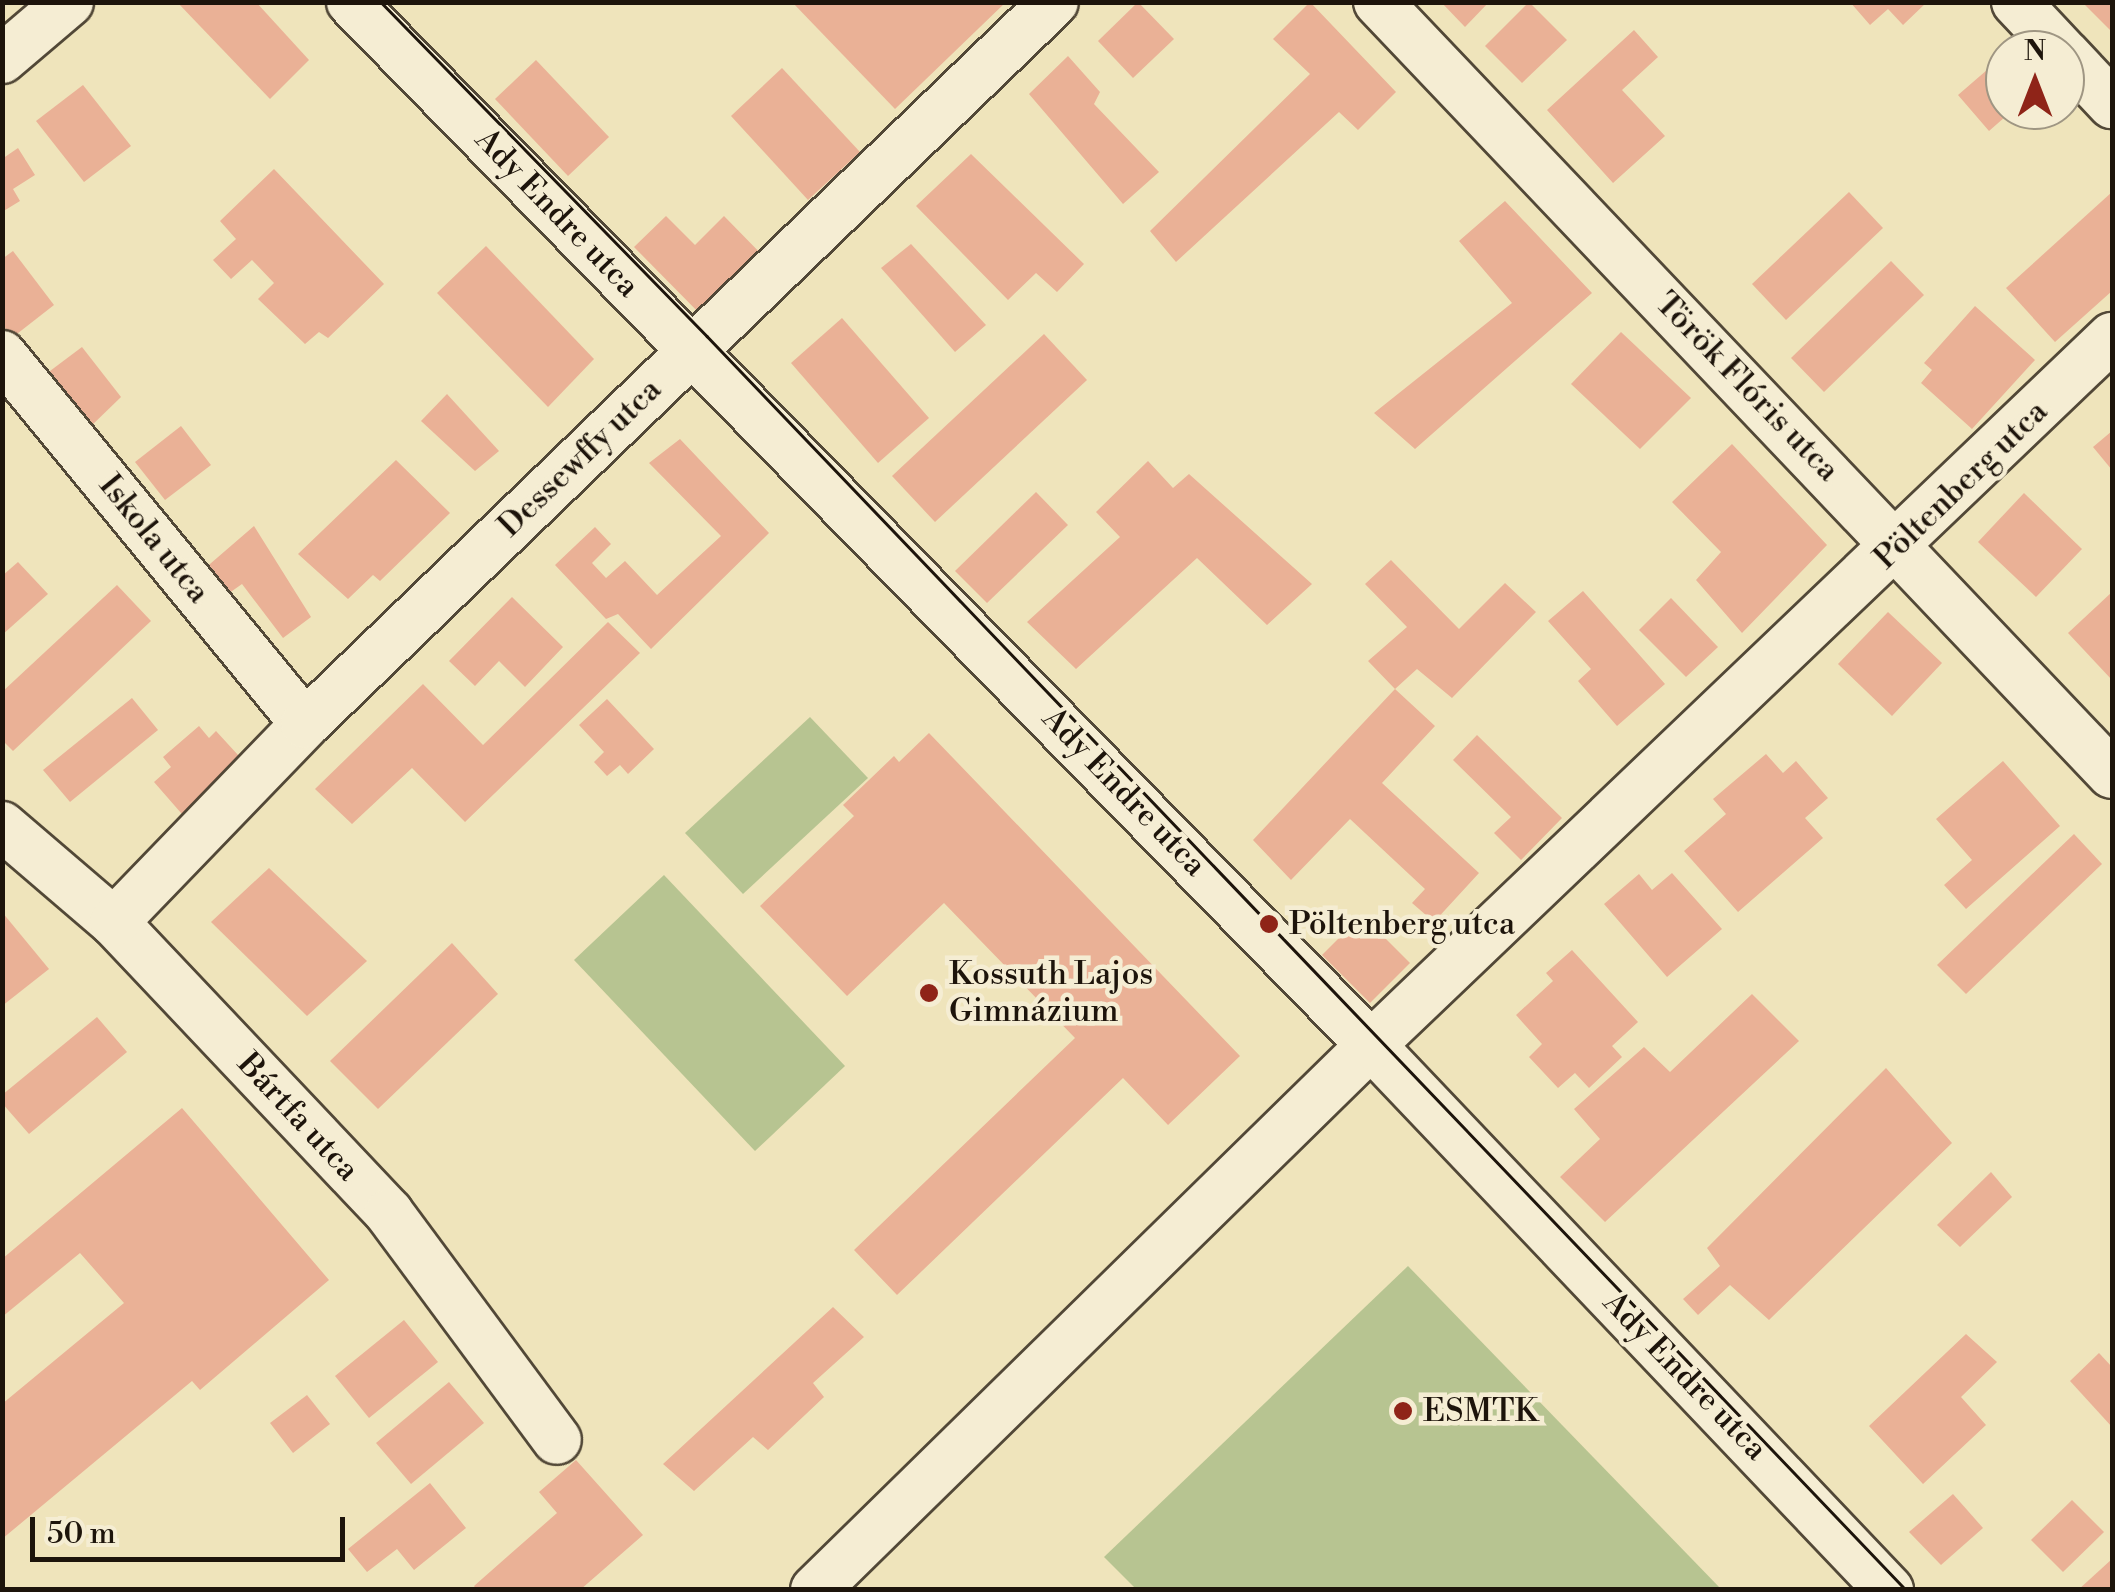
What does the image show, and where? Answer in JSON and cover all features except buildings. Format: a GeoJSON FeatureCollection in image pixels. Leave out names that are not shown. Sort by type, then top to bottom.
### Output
{"type":"FeatureCollection","features":[{"type":"Feature","properties":{"kind":"street"},"geometry":{"type":"LineString","coordinates":[[2,59],[69,2]]}},
{"type":"Feature","properties":{"kind":"street","name":"Ady Endre utca"},"geometry":{"type":"LineString","coordinates":[[350,2],[1371,1046],[1889,1590]]}},
{"type":"Feature","properties":{"kind":"street","name":"Dessewffy utca"},"geometry":{"type":"LineString","coordinates":[[114,922],[304,724],[1054,2]]}},
{"type":"Feature","properties":{"kind":"street","name":"Török Flóris utca"},"geometry":{"type":"LineString","coordinates":[[1378,2],[2112,774]]}},
{"type":"Feature","properties":{"kind":"street"},"geometry":{"type":"LineString","coordinates":[[2016,2],[2042,30]]}},
{"type":"Feature","properties":{"kind":"street"},"geometry":{"type":"LineString","coordinates":[[2085,75],[2112,104]]}},
{"type":"Feature","properties":{"kind":"street","name":"Pöltenberg utca"},"geometry":{"type":"LineString","coordinates":[[815,1590],[1371,1046],[2112,337]]}},
{"type":"Feature","properties":{"kind":"street","name":"Iskola utca"},"geometry":{"type":"LineString","coordinates":[[2,354],[304,724]]}},
{"type":"Feature","properties":{"kind":"street","name":"Bártfa utca"},"geometry":{"type":"LineString","coordinates":[[2,826],[114,922],[389,1213],[557,1440]]}},
{"type":"Feature","properties":{"kind":"green space"},"geometry":{"type":"Polygon","coordinates":[[[810,717],[868,778],[743,894],[685,833],[810,717]]]}},
{"type":"Feature","properties":{"kind":"green space"},"geometry":{"type":"Polygon","coordinates":[[[664,875],[845,1066],[755,1151],[574,960],[664,875]]]}},
{"type":"Feature","properties":{"kind":"green space","name":"ESMTK"},"geometry":{"type":"Polygon","coordinates":[[[1408,1266],[1721,1589],[1136,1589],[1104,1557],[1408,1266]]]}},
{"type":"Feature","properties":{"kind":"tram line"},"geometry":{"type":"LineString","coordinates":[[381,2],[707,336],[1906,1590]]}},
{"type":"Feature","properties":{"kind":"place","name":"Pöltenberg utca"},"geometry":{"type":"Point","coordinates":[1269,924]}},
{"type":"Feature","properties":{"kind":"place","name":"Kossuth Lajos Gimnázium"},"geometry":{"type":"Point","coordinates":[929,993]}},
{"type":"Feature","properties":{"kind":"place","name":"ESMTK"},"geometry":{"type":"Point","coordinates":[1403,1411]}}]}
